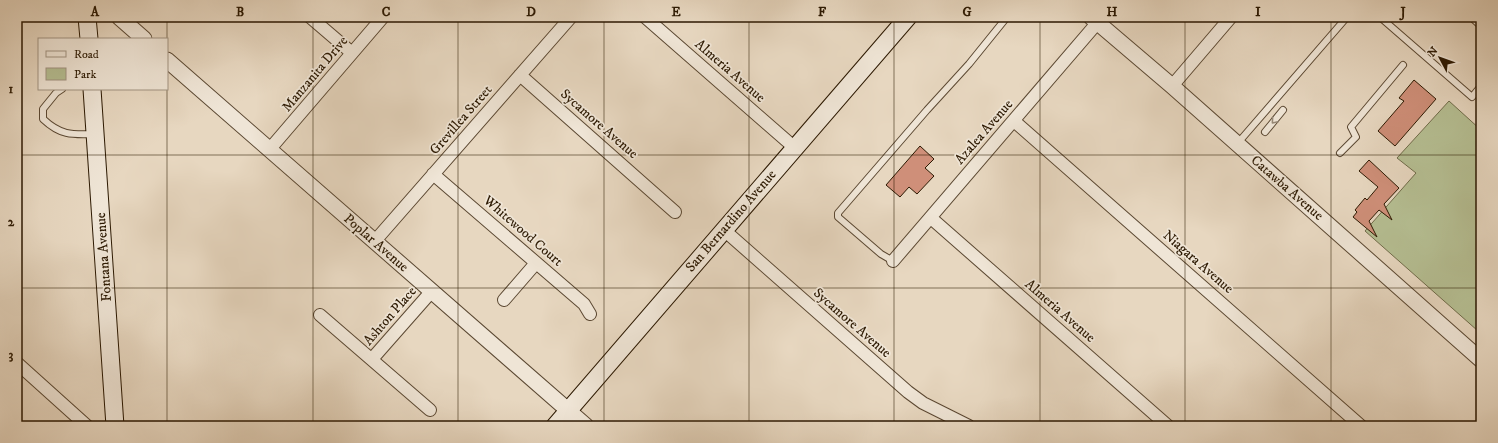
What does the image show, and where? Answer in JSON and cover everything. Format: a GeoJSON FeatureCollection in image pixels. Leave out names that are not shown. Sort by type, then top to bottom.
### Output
{"type":"FeatureCollection","features":[{"type":"Feature","properties":{"kind":"main road"},"geometry":{"type":"LineString","coordinates":[[87,17],[89,38]]}},
{"type":"Feature","properties":{"kind":"main road","name":"San Bernardino Avenue"},"geometry":{"type":"LineString","coordinates":[[555,426],[908,17]]}},
{"type":"Feature","properties":{"kind":"main road","name":"Fontana Avenue"},"geometry":{"type":"LineString","coordinates":[[92,90],[115,426]]}},
{"type":"Feature","properties":{"kind":"street"},"geometry":{"type":"LineString","coordinates":[[119,17],[143,38]]}},
{"type":"Feature","properties":{"kind":"street"},"geometry":{"type":"LineString","coordinates":[[310,17],[352,53]]}},
{"type":"Feature","properties":{"kind":"street","name":"Manzanita Drive"},"geometry":{"type":"LineString","coordinates":[[269,150],[383,17]]}},
{"type":"Feature","properties":{"kind":"street","name":"Grevillea Street"},"geometry":{"type":"LineString","coordinates":[[374,242],[571,17]]}},
{"type":"Feature","properties":{"kind":"street","name":"Almeria Avenue"},"geometry":{"type":"LineString","coordinates":[[645,17],[795,148]]}},
{"type":"Feature","properties":{"kind":"street"},"geometry":{"type":"LineString","coordinates":[[1172,86],[1231,17]]}},
{"type":"Feature","properties":{"kind":"street","name":"Azalea Avenue"},"geometry":{"type":"LineString","coordinates":[[893,261],[1014,121],[1095,20]]}},
{"type":"Feature","properties":{"kind":"street","name":"Catawba Avenue"},"geometry":{"type":"LineString","coordinates":[[1095,20],[1172,86],[1481,360]]}},
{"type":"Feature","properties":{"kind":"street","name":"Poplar Avenue"},"geometry":{"type":"LineString","coordinates":[[168,61],[586,426]]}},
{"type":"Feature","properties":{"kind":"street","name":"Sycamore Avenue"},"geometry":{"type":"LineString","coordinates":[[520,75],[675,212]]}},
{"type":"Feature","properties":{"kind":"street","name":"Niagara Avenue"},"geometry":{"type":"LineString","coordinates":[[1014,121],[1361,426]]}},
{"type":"Feature","properties":{"kind":"street","name":"Whitewood Court"},"geometry":{"type":"LineString","coordinates":[[434,174],[584,304],[590,314]]}},
{"type":"Feature","properties":{"kind":"street","name":"Almeria Avenue"},"geometry":{"type":"LineString","coordinates":[[931,218],[1168,426]]}},
{"type":"Feature","properties":{"kind":"street","name":"Sycamore Avenue"},"geometry":{"type":"LineString","coordinates":[[724,230],[908,392],[923,403],[969,426]]}},
{"type":"Feature","properties":{"kind":"street"},"geometry":{"type":"LineString","coordinates":[[504,300],[536,263]]}},
{"type":"Feature","properties":{"kind":"street","name":"Ashton Place"},"geometry":{"type":"LineString","coordinates":[[372,359],[431,292]]}},
{"type":"Feature","properties":{"kind":"street","name":"Ashton Place"},"geometry":{"type":"LineString","coordinates":[[320,315],[430,410]]}},
{"type":"Feature","properties":{"kind":"street"},"geometry":{"type":"LineString","coordinates":[[17,363],[88,426]]}},
{"type":"Feature","properties":{"kind":"lane"},"geometry":{"type":"LineString","coordinates":[[893,261],[881,254],[838,218],[838,213],[1007,17]]}},
{"type":"Feature","properties":{"kind":"lane"},"geometry":{"type":"LineString","coordinates":[[1237,144],[1347,17]]}},
{"type":"Feature","properties":{"kind":"lane"},"geometry":{"type":"LineString","coordinates":[[1380,17],[1472,97],[1481,86]]}},
{"type":"Feature","properties":{"kind":"lane"},"geometry":{"type":"LineString","coordinates":[[1471,17],[1481,26]]}},
{"type":"Feature","properties":{"kind":"lane"},"geometry":{"type":"LineString","coordinates":[[1340,153],[1356,137],[1351,128],[1403,66]]}},
{"type":"Feature","properties":{"kind":"lane"},"geometry":{"type":"LineString","coordinates":[[60,90],[56,93],[43,109],[43,119],[50,125],[69,135],[96,134]]}},
{"type":"Feature","properties":{"kind":"lane"},"geometry":{"type":"LineString","coordinates":[[1265,132],[1283,110]]}},
{"type":"Feature","properties":{"kind":"green space"},"geometry":{"type":"Polygon","coordinates":[[[1449,101],[1481,130],[1481,328],[1478,331],[1365,231],[1416,173],[1397,158],[1449,101]]]}},
{"type":"Feature","properties":{"kind":"building"},"geometry":{"type":"Polygon","coordinates":[[[1414,80],[1436,99],[1395,146],[1378,131],[1404,101],[1399,98],[1414,80]]]}},
{"type":"Feature","properties":{"kind":"building"},"geometry":{"type":"Polygon","coordinates":[[[920,146],[934,159],[925,168],[934,176],[917,194],[909,187],[900,197],[886,185],[920,146]]]}},
{"type":"Feature","properties":{"kind":"building"},"geometry":{"type":"Polygon","coordinates":[[[1369,160],[1399,188],[1384,204],[1392,220],[1379,210],[1369,221],[1377,237],[1353,217],[1357,212],[1355,210],[1365,198],[1367,200],[1378,187],[1359,171],[1369,160]]]}}]}
